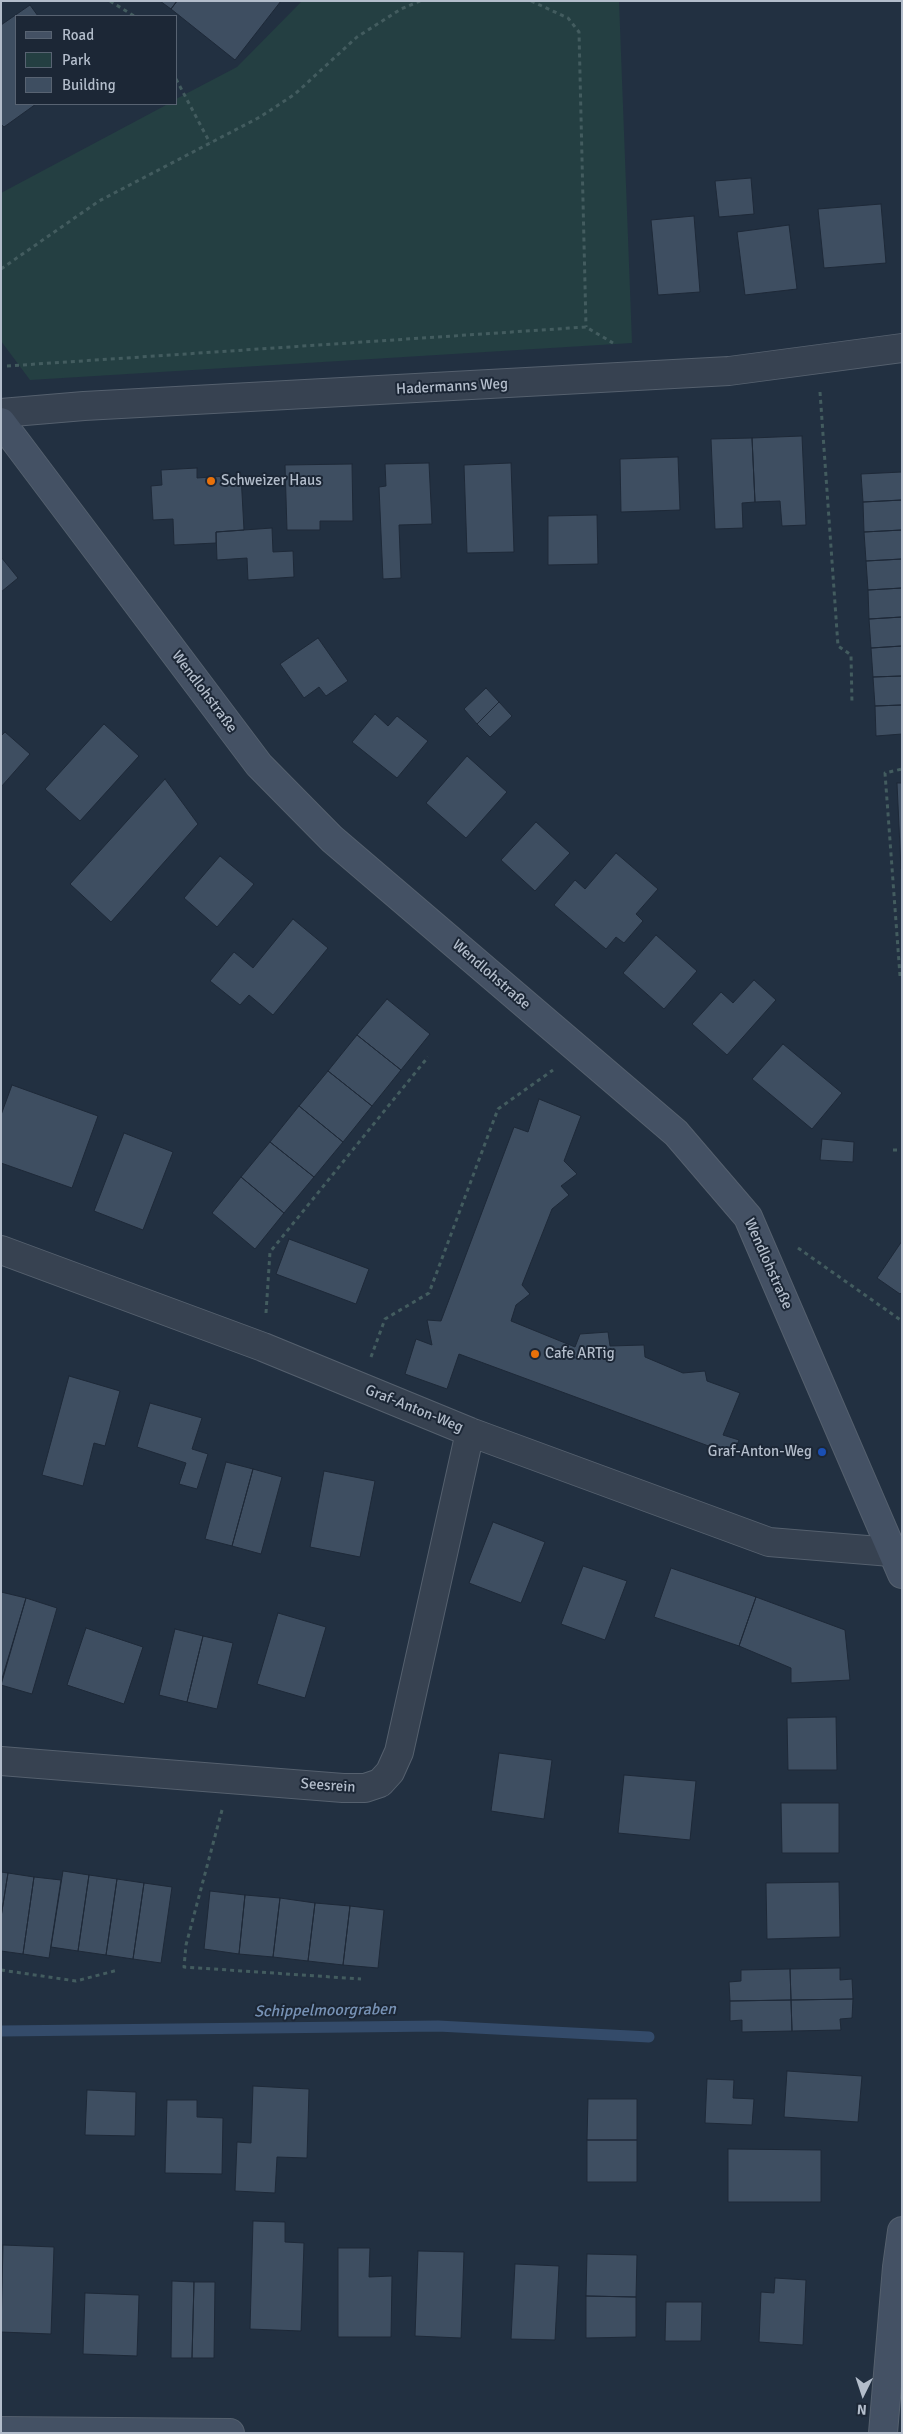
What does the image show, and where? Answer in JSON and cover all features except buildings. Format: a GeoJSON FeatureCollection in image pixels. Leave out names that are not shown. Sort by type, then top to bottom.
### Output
{"type":"FeatureCollection","features":[{"type":"Feature","properties":{"kind":"street","name":"Hadermanns Weg"},"geometry":{"type":"LineString","coordinates":[[1,413],[84,406],[729,371],[818,361],[902,348]]}},
{"type":"Feature","properties":{"kind":"street","name":"Wendlohstraße"},"geometry":{"type":"LineString","coordinates":[[1,422],[259,765],[332,839],[676,1133],[748,1217],[847,1444],[896,1563]]}},
{"type":"Feature","properties":{"kind":"street","name":"Graf-Anton-Weg"},"geometry":{"type":"LineString","coordinates":[[1,1250],[263,1347],[470,1432],[769,1542],[896,1563]]}},
{"type":"Feature","properties":{"kind":"street","name":"Seesrein"},"geometry":{"type":"LineString","coordinates":[[1,1761],[365,1788],[380,1783],[390,1772],[399,1752],[470,1432]]}},
{"type":"Feature","properties":{"kind":"street"},"geometry":{"type":"LineString","coordinates":[[883,2433],[896,2267],[902,2231]]}},
{"type":"Feature","properties":{"kind":"street"},"geometry":{"type":"LineString","coordinates":[[1,2431],[230,2433]]}},
{"type":"Feature","properties":{"kind":"path"},"geometry":{"type":"LineString","coordinates":[[110,1],[132,15]]}},
{"type":"Feature","properties":{"kind":"path"},"geometry":{"type":"LineString","coordinates":[[1,269],[99,201],[260,117],[295,94],[357,37],[401,10],[420,1]]}},
{"type":"Feature","properties":{"kind":"path"},"geometry":{"type":"LineString","coordinates":[[7,366],[586,327],[579,32],[568,18],[531,1]]}},
{"type":"Feature","properties":{"kind":"path"},"geometry":{"type":"LineString","coordinates":[[178,83],[210,143]]}},
{"type":"Feature","properties":{"kind":"path"},"geometry":{"type":"LineString","coordinates":[[818,361],[838,646],[851,655],[852,704]]}},
{"type":"Feature","properties":{"kind":"path"},"geometry":{"type":"LineString","coordinates":[[900,976],[885,773],[902,769]]}},
{"type":"Feature","properties":{"kind":"path"},"geometry":{"type":"LineString","coordinates":[[360,1387],[385,1319],[429,1293],[498,1109],[580,1050]]}},
{"type":"Feature","properties":{"kind":"path"},"geometry":{"type":"LineString","coordinates":[[263,1347],[270,1252],[428,1057]]}},
{"type":"Feature","properties":{"kind":"path"},"geometry":{"type":"LineString","coordinates":[[893,1150],[902,1150]]}},
{"type":"Feature","properties":{"kind":"path"},"geometry":{"type":"LineString","coordinates":[[758,1240],[800,1248],[902,1321]]}},
{"type":"Feature","properties":{"kind":"path"},"geometry":{"type":"LineString","coordinates":[[230,1779],[186,1945],[184,1967],[361,1980]]}},
{"type":"Feature","properties":{"kind":"path"},"geometry":{"type":"LineString","coordinates":[[1,1970],[76,1981],[118,1970]]}},
{"type":"Feature","properties":{"kind":"green space"},"geometry":{"type":"Polygon","coordinates":[[[302,1],[619,1],[632,343],[30,380],[1,341],[1,193],[166,105],[178,105],[178,98],[237,67],[302,1]]]}},
{"type":"Feature","properties":{"kind":"waterway","name":"Schippelmoorgraben"},"geometry":{"type":"LineString","coordinates":[[1,2031],[438,2026],[649,2037]]}},
{"type":"Feature","properties":{"kind":"place","name":"Schweizer Haus"},"geometry":{"type":"Point","coordinates":[211,481]}},
{"type":"Feature","properties":{"kind":"place","name":"Cafe ARTig"},"geometry":{"type":"Point","coordinates":[535,1354]}},
{"type":"Feature","properties":{"kind":"place","name":"Graf-Anton-Weg"},"geometry":{"type":"Point","coordinates":[822,1452]}}]}
